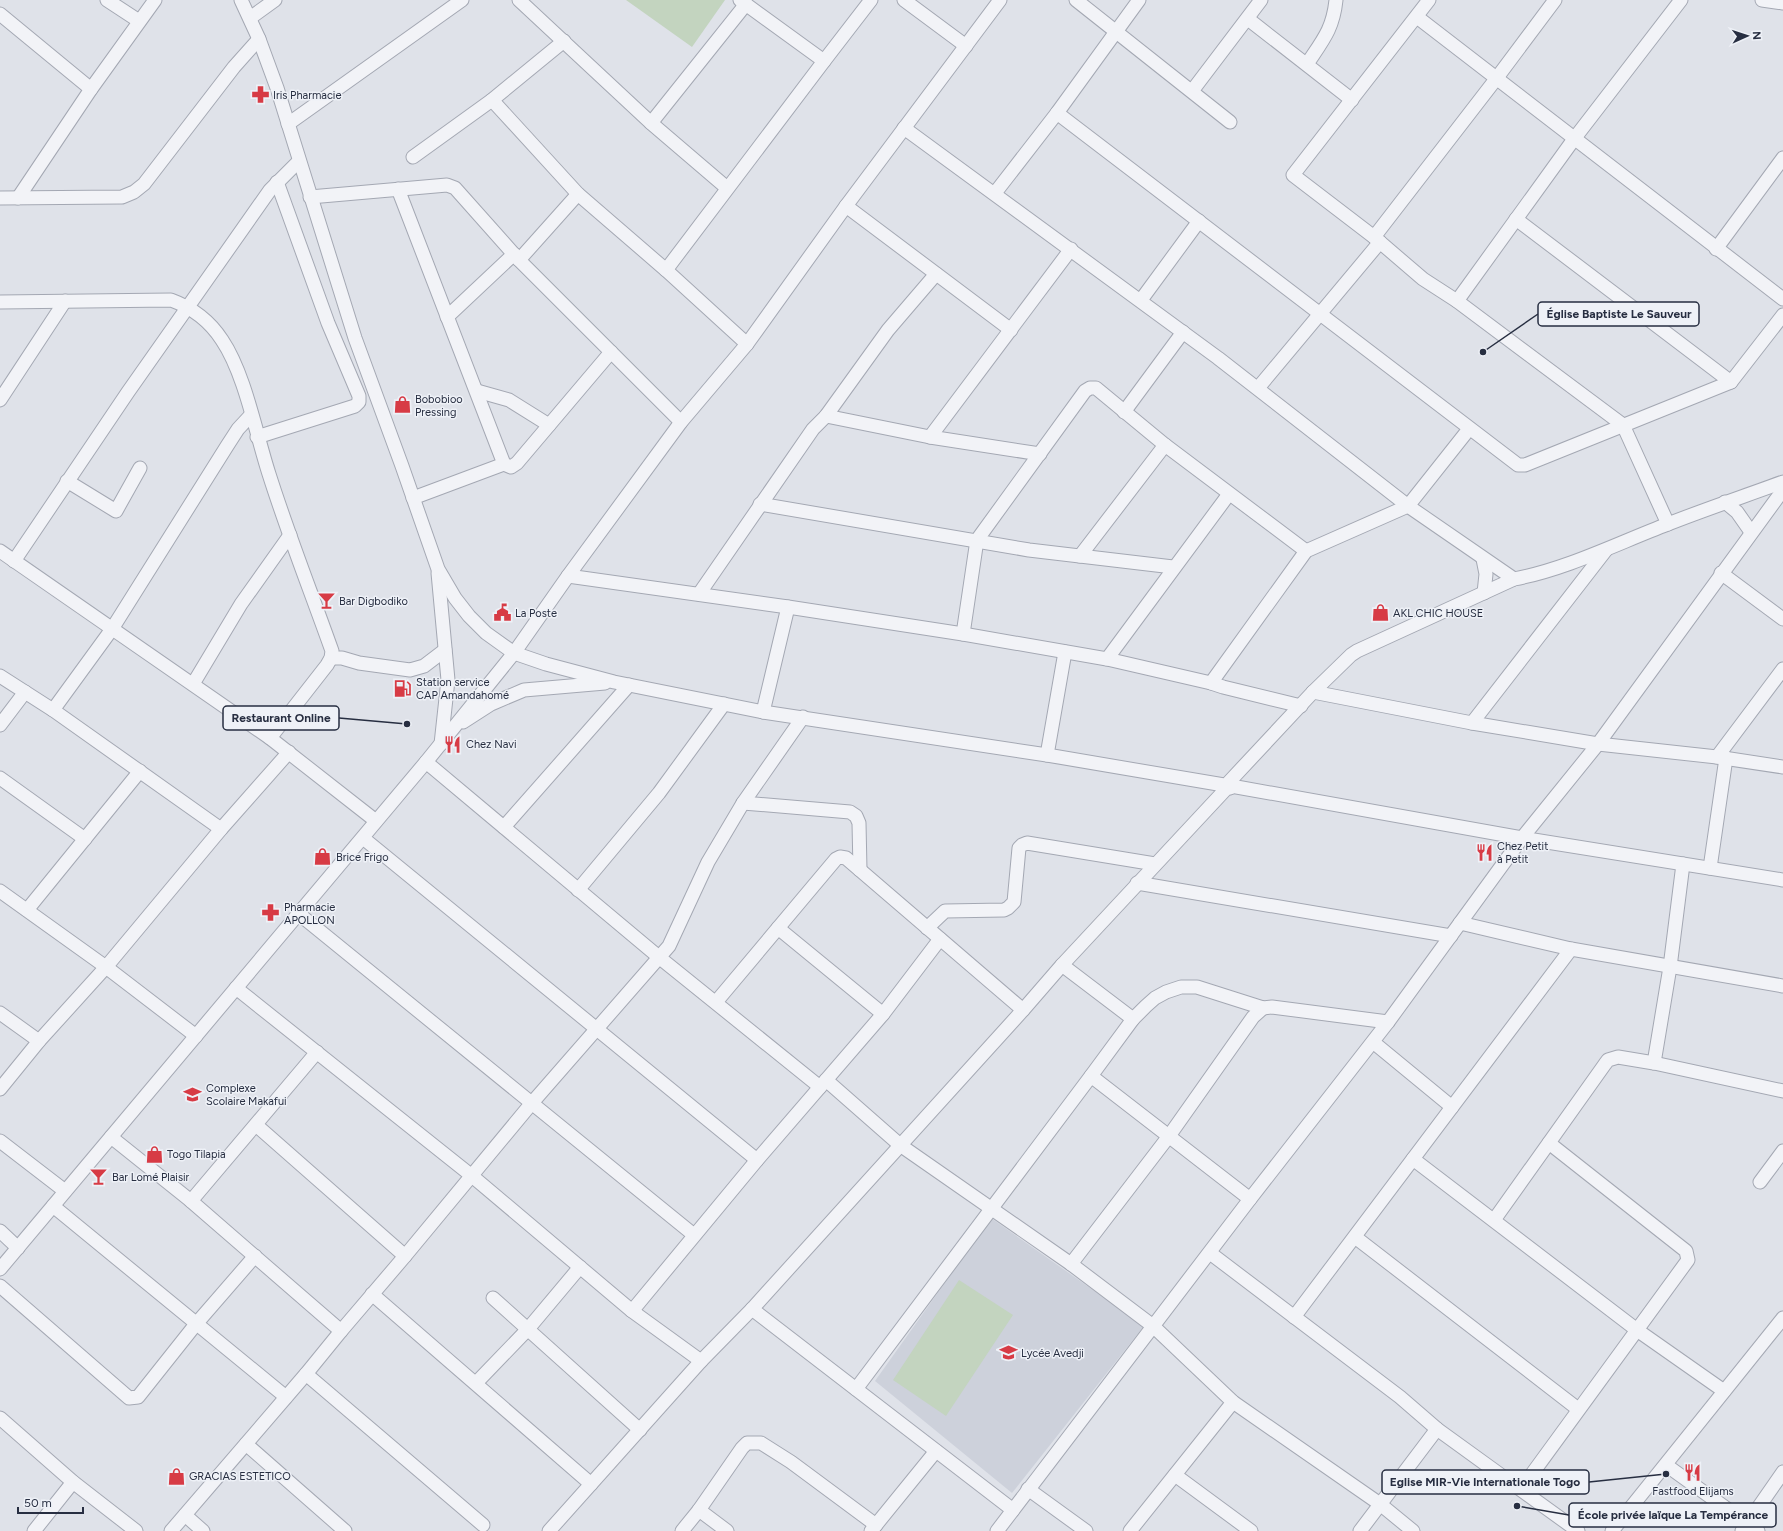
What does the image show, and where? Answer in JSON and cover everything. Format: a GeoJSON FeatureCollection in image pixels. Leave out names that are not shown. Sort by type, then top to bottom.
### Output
{"type":"FeatureCollection","features":[{"type":"Feature","properties":{"kind":"street"},"geometry":{"type":"LineString","coordinates":[[107,0],[139,21]]}},
{"type":"Feature","properties":{"kind":"street"},"geometry":{"type":"LineString","coordinates":[[18,198],[91,89],[155,0]]}},
{"type":"Feature","properties":{"kind":"street"},"geometry":{"type":"LineString","coordinates":[[241,0],[259,39],[277,88],[355,338],[438,569],[455,598],[469,616],[486,633],[514,653],[614,682],[763,712],[1047,755],[1522,838],[1783,880]]}},
{"type":"Feature","properties":{"kind":"street"},"geometry":{"type":"LineString","coordinates":[[250,18],[274,0]]}},
{"type":"Feature","properties":{"kind":"street"},"geometry":{"type":"LineString","coordinates":[[288,124],[462,0]]}},
{"type":"Feature","properties":{"kind":"street"},"geometry":{"type":"LineString","coordinates":[[519,0],[651,123],[727,188]]}},
{"type":"Feature","properties":{"kind":"street"},"geometry":{"type":"LineString","coordinates":[[666,270],[727,188],[872,0]]}},
{"type":"Feature","properties":{"kind":"street"},"geometry":{"type":"LineString","coordinates":[[904,0],[966,46]]}},
{"type":"Feature","properties":{"kind":"street"},"geometry":{"type":"LineString","coordinates":[[0,1269],[363,838],[514,653],[568,576],[681,422],[747,344],[846,206],[1000,0]]}},
{"type":"Feature","properties":{"kind":"street"},"geometry":{"type":"LineString","coordinates":[[1076,0],[1230,122]]}},
{"type":"Feature","properties":{"kind":"street"},"geometry":{"type":"LineString","coordinates":[[995,193],[1057,113],[1139,0]]}},
{"type":"Feature","properties":{"kind":"street"},"geometry":{"type":"LineString","coordinates":[[1192,91],[1248,19],[1260,0]]}},
{"type":"Feature","properties":{"kind":"street"},"geometry":{"type":"LineString","coordinates":[[1307,64],[1331,25],[1336,0]]}},
{"type":"Feature","properties":{"kind":"street"},"geometry":{"type":"LineString","coordinates":[[1429,0],[1293,174],[1377,239],[1423,279],[1456,301],[1623,425],[1668,524]]}},
{"type":"Feature","properties":{"kind":"street"},"geometry":{"type":"LineString","coordinates":[[1258,388],[1321,314],[1555,0]]}},
{"type":"Feature","properties":{"kind":"street"},"geometry":{"type":"LineString","coordinates":[[1456,301],[1574,139],[1681,0]]}},
{"type":"Feature","properties":{"kind":"street"},"geometry":{"type":"LineString","coordinates":[[1762,0],[1783,3]]}},
{"type":"Feature","properties":{"kind":"street"},"geometry":{"type":"LineString","coordinates":[[651,123],[743,2],[824,61]]}},
{"type":"Feature","properties":{"kind":"street"},"geometry":{"type":"LineString","coordinates":[[0,14],[91,89]]}},
{"type":"Feature","properties":{"kind":"street"},"geometry":{"type":"LineString","coordinates":[[1416,17],[1783,299]]}},
{"type":"Feature","properties":{"kind":"street"},"geometry":{"type":"LineString","coordinates":[[1248,19],[1352,100]]}},
{"type":"Feature","properties":{"kind":"street"},"geometry":{"type":"LineString","coordinates":[[0,198],[122,197],[134,192],[144,184],[234,67],[259,39]]}},
{"type":"Feature","properties":{"kind":"street"},"geometry":{"type":"LineString","coordinates":[[413,156],[492,100],[564,41]]}},
{"type":"Feature","properties":{"kind":"street"},"geometry":{"type":"LineString","coordinates":[[492,100],[578,194],[666,270],[747,344]]}},
{"type":"Feature","properties":{"kind":"street"},"geometry":{"type":"LineString","coordinates":[[1057,113],[1469,429],[1515,463],[1521,465],[1731,382],[1783,315]]}},
{"type":"Feature","properties":{"kind":"street"},"geometry":{"type":"LineString","coordinates":[[904,128],[1141,300],[1258,388],[1408,506],[1514,579]]}},
{"type":"Feature","properties":{"kind":"street"},"geometry":{"type":"LineString","coordinates":[[14,561],[188,306],[270,190],[299,161]]}},
{"type":"Feature","properties":{"kind":"street"},"geometry":{"type":"LineString","coordinates":[[1716,249],[1782,162]]}},
{"type":"Feature","properties":{"kind":"street"},"geometry":{"type":"LineString","coordinates":[[257,437],[355,406],[359,402],[359,396],[328,323],[278,182]]}},
{"type":"Feature","properties":{"kind":"street"},"geometry":{"type":"LineString","coordinates":[[310,197],[447,185],[455,188],[516,257],[681,422]]}},
{"type":"Feature","properties":{"kind":"street"},"geometry":{"type":"LineString","coordinates":[[398,189],[504,464]]}},
{"type":"Feature","properties":{"kind":"street"},"geometry":{"type":"LineString","coordinates":[[447,318],[516,257],[578,194]]}},
{"type":"Feature","properties":{"kind":"street"},"geometry":{"type":"LineString","coordinates":[[846,206],[1011,330]]}},
{"type":"Feature","properties":{"kind":"street"},"geometry":{"type":"LineString","coordinates":[[1516,219],[1731,382]]}},
{"type":"Feature","properties":{"kind":"street"},"geometry":{"type":"LineString","coordinates":[[1141,300],[1199,221]]}},
{"type":"Feature","properties":{"kind":"street"},"geometry":{"type":"LineString","coordinates":[[930,437],[1071,250]]}},
{"type":"Feature","properties":{"kind":"street"},"geometry":{"type":"LineString","coordinates":[[698,594],[813,429],[826,416],[888,330],[936,274]]}},
{"type":"Feature","properties":{"kind":"street"},"geometry":{"type":"LineString","coordinates":[[0,302],[170,300],[188,306],[211,325],[222,340],[240,379],[257,437],[290,535],[332,651],[331,658],[270,738]]}},
{"type":"Feature","properties":{"kind":"street"},"geometry":{"type":"LineString","coordinates":[[0,400],[65,301]]}},
{"type":"Feature","properties":{"kind":"street"},"geometry":{"type":"LineString","coordinates":[[1124,412],[1183,332]]}},
{"type":"Feature","properties":{"kind":"street"},"geometry":{"type":"LineString","coordinates":[[413,498],[504,464],[511,467],[518,463],[611,352]]}},
{"type":"Feature","properties":{"kind":"street"},"geometry":{"type":"LineString","coordinates":[[963,634],[977,540],[1085,391],[1090,388],[1096,388],[1165,445],[1306,551]]}},
{"type":"Feature","properties":{"kind":"street"},"geometry":{"type":"LineString","coordinates":[[477,392],[509,400],[549,425]]}},
{"type":"Feature","properties":{"kind":"street"},"geometry":{"type":"LineString","coordinates":[[53,710],[112,629],[238,429],[251,415]]}},
{"type":"Feature","properties":{"kind":"street"},"geometry":{"type":"LineString","coordinates":[[826,416],[930,437],[1040,454]]}},
{"type":"Feature","properties":{"kind":"street"},"geometry":{"type":"LineString","coordinates":[[1211,682],[1306,551],[1408,506],[1469,429]]}},
{"type":"Feature","properties":{"kind":"street"},"geometry":{"type":"LineString","coordinates":[[1080,556],[1165,445]]}},
{"type":"Feature","properties":{"kind":"street"},"geometry":{"type":"LineString","coordinates":[[68,482],[116,511],[140,468]]}},
{"type":"Feature","properties":{"kind":"street"},"geometry":{"type":"LineString","coordinates":[[553,1530],[591,1484],[701,1361],[752,1309],[1137,883],[1313,692],[1357,651],[1514,579],[1530,576],[1606,550],[1725,502],[1783,482]]}},
{"type":"Feature","properties":{"kind":"street"},"geometry":{"type":"LineString","coordinates":[[997,1531],[1250,1199],[1373,1042],[1522,838],[1598,744],[1783,490]]}},
{"type":"Feature","properties":{"kind":"street"},"geometry":{"type":"LineString","coordinates":[[1107,659],[1173,567],[1229,494]]}},
{"type":"Feature","properties":{"kind":"street"},"geometry":{"type":"LineString","coordinates":[[1725,502],[1738,512],[1751,532]]}},
{"type":"Feature","properties":{"kind":"street"},"geometry":{"type":"LineString","coordinates":[[760,504],[1029,550],[1173,567]]}},
{"type":"Feature","properties":{"kind":"street"},"geometry":{"type":"LineString","coordinates":[[193,684],[241,604],[290,535]]}},
{"type":"Feature","properties":{"kind":"street"},"geometry":{"type":"LineString","coordinates":[[1472,723],[1606,550]]}},
{"type":"Feature","properties":{"kind":"street"},"geometry":{"type":"LineString","coordinates":[[0,551],[270,738],[376,821]]}},
{"type":"Feature","properties":{"kind":"street"},"geometry":{"type":"LineString","coordinates":[[1483,559],[1486,574],[1484,593]]}},
{"type":"Feature","properties":{"kind":"street"},"geometry":{"type":"LineString","coordinates":[[438,569],[448,680],[441,744]]}},
{"type":"Feature","properties":{"kind":"street"},"geometry":{"type":"LineString","coordinates":[[1722,574],[1783,619]]}},
{"type":"Feature","properties":{"kind":"street"},"geometry":{"type":"LineString","coordinates":[[568,576],[788,607],[963,634],[1107,659],[1211,682],[1223,687],[1301,706]]}},
{"type":"Feature","properties":{"kind":"street"},"geometry":{"type":"LineString","coordinates":[[763,712],[788,607]]}},
{"type":"Feature","properties":{"kind":"street"},"geometry":{"type":"LineString","coordinates":[[331,658],[342,658],[359,663],[410,670],[424,666],[445,650]]}},
{"type":"Feature","properties":{"kind":"street"},"geometry":{"type":"LineString","coordinates":[[1047,755],[1065,652]]}},
{"type":"Feature","properties":{"kind":"street"},"geometry":{"type":"LineString","coordinates":[[1710,868],[1722,758],[1783,669]]}},
{"type":"Feature","properties":{"kind":"street"},"geometry":{"type":"LineString","coordinates":[[0,676],[53,710],[221,829]]}},
{"type":"Feature","properties":{"kind":"street"},"geometry":{"type":"LineString","coordinates":[[455,727],[491,704],[524,690],[614,682]]}},
{"type":"Feature","properties":{"kind":"street"},"geometry":{"type":"LineString","coordinates":[[504,827],[629,685]]}},
{"type":"Feature","properties":{"kind":"street"},"geometry":{"type":"LineString","coordinates":[[0,725],[25,692]]}},
{"type":"Feature","properties":{"kind":"street"},"geometry":{"type":"LineString","coordinates":[[1313,692],[1472,723],[1598,744],[1722,758],[1783,767]]}},
{"type":"Feature","properties":{"kind":"street"},"geometry":{"type":"LineString","coordinates":[[578,890],[659,794],[724,704]]}},
{"type":"Feature","properties":{"kind":"street"},"geometry":{"type":"LineString","coordinates":[[171,1531],[306,1374],[341,1330],[405,1256],[531,1104],[660,958],[669,946],[708,862],[743,803],[803,717]]}},
{"type":"Feature","properties":{"kind":"street"},"geometry":{"type":"LineString","coordinates":[[0,1089],[39,1041],[106,967],[221,829],[289,752]]}},
{"type":"Feature","properties":{"kind":"street"},"geometry":{"type":"LineString","coordinates":[[426,762],[660,958],[716,1002],[823,1083],[900,1145],[991,1210],[1071,1264],[1153,1326],[1233,1402],[1380,1504],[1414,1531]]}},
{"type":"Feature","properties":{"kind":"street"},"geometry":{"type":"LineString","coordinates":[[27,910],[140,772]]}},
{"type":"Feature","properties":{"kind":"street"},"geometry":{"type":"LineString","coordinates":[[0,778],[85,839]]}},
{"type":"Feature","properties":{"kind":"street"},"geometry":{"type":"LineString","coordinates":[[743,803],[850,812],[856,816],[859,823],[860,870]]}},
{"type":"Feature","properties":{"kind":"street"},"geometry":{"type":"LineString","coordinates":[[363,838],[596,1030],[757,1160]]}},
{"type":"Feature","properties":{"kind":"street"},"geometry":{"type":"LineString","coordinates":[[927,928],[945,911],[995,910],[1008,908],[1014,902],[1019,848],[1027,843],[1155,864]]}},
{"type":"Feature","properties":{"kind":"street"},"geometry":{"type":"LineString","coordinates":[[716,1002],[836,859],[840,857],[846,858],[1023,1010]]}},
{"type":"Feature","properties":{"kind":"street"},"geometry":{"type":"LineString","coordinates":[[1654,1063],[1670,967],[1683,864]]}},
{"type":"Feature","properties":{"kind":"street"},"geometry":{"type":"LineString","coordinates":[[1137,883],[1451,936]]}},
{"type":"Feature","properties":{"kind":"street"},"geometry":{"type":"LineString","coordinates":[[0,891],[106,967],[196,1036]]}},
{"type":"Feature","properties":{"kind":"street"},"geometry":{"type":"LineString","coordinates":[[299,914],[694,1235]]}},
{"type":"Feature","properties":{"kind":"street"},"geometry":{"type":"LineString","coordinates":[[1460,923],[1571,949],[1783,986]]}},
{"type":"Feature","properties":{"kind":"street"},"geometry":{"type":"LineString","coordinates":[[778,928],[883,1014]]}},
{"type":"Feature","properties":{"kind":"street"},"geometry":{"type":"LineString","coordinates":[[632,1311],[757,1160],[883,1014],[940,939]]}},
{"type":"Feature","properties":{"kind":"street"},"geometry":{"type":"LineString","coordinates":[[1294,1317],[1571,949]]}},
{"type":"Feature","properties":{"kind":"street"},"geometry":{"type":"LineString","coordinates":[[1062,965],[1132,1019]]}},
{"type":"Feature","properties":{"kind":"street"},"geometry":{"type":"LineString","coordinates":[[856,1389],[1091,1076],[1132,1019],[1155,998],[1166,992],[1181,987],[1197,987],[1263,1008],[1272,1007],[1388,1022]]}},
{"type":"Feature","properties":{"kind":"street"},"geometry":{"type":"LineString","coordinates":[[236,988],[472,1176],[632,1311],[701,1361]]}},
{"type":"Feature","properties":{"kind":"street"},"geometry":{"type":"LineString","coordinates":[[1071,1264],[1169,1136],[1253,1017],[1263,1008]]}},
{"type":"Feature","properties":{"kind":"street"},"geometry":{"type":"LineString","coordinates":[[0,1013],[39,1041]]}},
{"type":"Feature","properties":{"kind":"street"},"geometry":{"type":"LineString","coordinates":[[1373,1042],[1452,1107]]}},
{"type":"Feature","properties":{"kind":"street"},"geometry":{"type":"LineString","coordinates":[[191,1201],[317,1052]]}},
{"type":"Feature","properties":{"kind":"street"},"geometry":{"type":"LineString","coordinates":[[1494,1220],[1608,1060],[1618,1058],[1654,1063],[1783,1091]]}},
{"type":"Feature","properties":{"kind":"street"},"geometry":{"type":"LineString","coordinates":[[1091,1076],[1250,1199]]}},
{"type":"Feature","properties":{"kind":"street"},"geometry":{"type":"LineString","coordinates":[[256,1125],[405,1256]]}},
{"type":"Feature","properties":{"kind":"street"},"geometry":{"type":"LineString","coordinates":[[110,1137],[191,1201],[341,1330]]}},
{"type":"Feature","properties":{"kind":"street"},"geometry":{"type":"LineString","coordinates":[[0,1141],[65,1191]]}},
{"type":"Feature","properties":{"kind":"street"},"geometry":{"type":"LineString","coordinates":[[1521,1489],[1688,1260],[1688,1254],[1549,1142]]}},
{"type":"Feature","properties":{"kind":"street"},"geometry":{"type":"LineString","coordinates":[[1760,1182],[1783,1151]]}},
{"type":"Feature","properties":{"kind":"street"},"geometry":{"type":"LineString","coordinates":[[1413,1159],[1637,1330],[1724,1391]]}},
{"type":"Feature","properties":{"kind":"street"},"geometry":{"type":"LineString","coordinates":[[53,1206],[286,1397]]}},
{"type":"Feature","properties":{"kind":"street"},"geometry":{"type":"LineString","coordinates":[[0,1231],[18,1248]]}},
{"type":"Feature","properties":{"kind":"street"},"geometry":{"type":"LineString","coordinates":[[1355,1237],[1578,1409]]}},
{"type":"Feature","properties":{"kind":"street"},"geometry":{"type":"LineString","coordinates":[[1210,1253],[1400,1397],[1437,1429],[1578,1531]]}},
{"type":"Feature","properties":{"kind":"street"},"geometry":{"type":"LineString","coordinates":[[0,1286],[129,1398],[138,1397],[196,1324],[255,1256]]}},
{"type":"Feature","properties":{"kind":"street"},"geometry":{"type":"LineString","coordinates":[[476,1383],[528,1329],[580,1267]]}},
{"type":"Feature","properties":{"kind":"street"},"geometry":{"type":"LineString","coordinates":[[372,1294],[591,1484]]}},
{"type":"Feature","properties":{"kind":"street"},"geometry":{"type":"LineString","coordinates":[[493,1298],[640,1430]]}},
{"type":"Feature","properties":{"kind":"street"},"geometry":{"type":"LineString","coordinates":[[752,1309],[1013,1510]]}},
{"type":"Feature","properties":{"kind":"street"},"geometry":{"type":"LineString","coordinates":[[1612,1531],[1783,1318]]}},
{"type":"Feature","properties":{"kind":"street"},"geometry":{"type":"LineString","coordinates":[[306,1374],[483,1525]]}},
{"type":"Feature","properties":{"kind":"street"},"geometry":{"type":"LineString","coordinates":[[1130,1531],[1233,1402]]}},
{"type":"Feature","properties":{"kind":"street"},"geometry":{"type":"LineString","coordinates":[[2,1423],[73,1482],[136,1531]]}},
{"type":"Feature","properties":{"kind":"street"},"geometry":{"type":"LineString","coordinates":[[1360,1531],[1437,1429]]}},
{"type":"Feature","properties":{"kind":"street"},"geometry":{"type":"LineString","coordinates":[[682,1531],[747,1443],[761,1442],[791,1462],[873,1528],[936,1451]]}},
{"type":"Feature","properties":{"kind":"street"},"geometry":{"type":"LineString","coordinates":[[246,1444],[345,1531]]}},
{"type":"Feature","properties":{"kind":"street"},"geometry":{"type":"LineString","coordinates":[[1666,1465],[1749,1528],[1783,1472]]}},
{"type":"Feature","properties":{"kind":"street"},"geometry":{"type":"LineString","coordinates":[[1175,1475],[1251,1531]]}},
{"type":"Feature","properties":{"kind":"street"},"geometry":{"type":"LineString","coordinates":[[34,1531],[73,1482]]}},
{"type":"Feature","properties":{"kind":"street"},"geometry":{"type":"LineString","coordinates":[[1028,1489],[1086,1531]]}},
{"type":"Feature","properties":{"kind":"street"},"geometry":{"type":"LineString","coordinates":[[699,1510],[727,1531]]}},
{"type":"Feature","properties":{"kind":"street"},"geometry":{"type":"LineString","coordinates":[[185,1515],[203,1531]]}},
{"type":"Feature","properties":{"kind":"shaded area","name":"Lycée Avedji"},"geometry":{"type":"Polygon","coordinates":[[[991,1218],[1144,1326],[1012,1493],[875,1381],[991,1218]]]}},
{"type":"Feature","properties":{"kind":"green space"},"geometry":{"type":"Polygon","coordinates":[[[626,0],[725,0],[692,47],[626,0]]]}},
{"type":"Feature","properties":{"kind":"green space"},"geometry":{"type":"Polygon","coordinates":[[[959,1280],[1013,1315],[946,1416],[893,1380],[959,1280]]]}},
{"type":"Feature","properties":{"kind":"place","name":"Iris Pharmacie"},"geometry":{"type":"Point","coordinates":[260,95]}},
{"type":"Feature","properties":{"kind":"place","name":"Église Baptiste Le Sauveur"},"geometry":{"type":"Point","coordinates":[1483,352]}},
{"type":"Feature","properties":{"kind":"place","name":"Bobobioo Pressing"},"geometry":{"type":"Point","coordinates":[402,405]}},
{"type":"Feature","properties":{"kind":"place","name":"Bar Digbodiko"},"geometry":{"type":"Point","coordinates":[326,601]}},
{"type":"Feature","properties":{"kind":"place","name":"La Poste"},"geometry":{"type":"Point","coordinates":[502,613]}},
{"type":"Feature","properties":{"kind":"place","name":"AKL CHIC HOUSE"},"geometry":{"type":"Point","coordinates":[1380,613]}},
{"type":"Feature","properties":{"kind":"place","name":"Station service CAP Amandahomé"},"geometry":{"type":"Point","coordinates":[403,688]}},
{"type":"Feature","properties":{"kind":"place","name":"Restaurant Online"},"geometry":{"type":"Point","coordinates":[407,724]}},
{"type":"Feature","properties":{"kind":"place","name":"Chez Navi"},"geometry":{"type":"Point","coordinates":[453,744]}},
{"type":"Feature","properties":{"kind":"place","name":"Chez Petit à Petit"},"geometry":{"type":"Point","coordinates":[1484,852]}},
{"type":"Feature","properties":{"kind":"place","name":"Brice Frigo"},"geometry":{"type":"Point","coordinates":[323,857]}},
{"type":"Feature","properties":{"kind":"place","name":"Pharmacie APOLLON"},"geometry":{"type":"Point","coordinates":[271,913]}},
{"type":"Feature","properties":{"kind":"place","name":"Complexe Scolaire Makafui"},"geometry":{"type":"Point","coordinates":[193,1094]}},
{"type":"Feature","properties":{"kind":"place","name":"Togo Tilapia"},"geometry":{"type":"Point","coordinates":[154,1154]}},
{"type":"Feature","properties":{"kind":"place","name":"Bar Lomé Plaisir"},"geometry":{"type":"Point","coordinates":[99,1177]}},
{"type":"Feature","properties":{"kind":"place","name":"Lycée Avedji"},"geometry":{"type":"Point","coordinates":[1008,1353]}},
{"type":"Feature","properties":{"kind":"place","name":"Fastfood Elijams"},"geometry":{"type":"Point","coordinates":[1693,1473]}},
{"type":"Feature","properties":{"kind":"place","name":"Eglise MIR-Vie Internationale Togo"},"geometry":{"type":"Point","coordinates":[1666,1474]}},
{"type":"Feature","properties":{"kind":"place","name":"GRACIAS ESTETICO"},"geometry":{"type":"Point","coordinates":[176,1476]}},
{"type":"Feature","properties":{"kind":"place","name":"École privée laïque La Tempérance"},"geometry":{"type":"Point","coordinates":[1517,1506]}}]}
